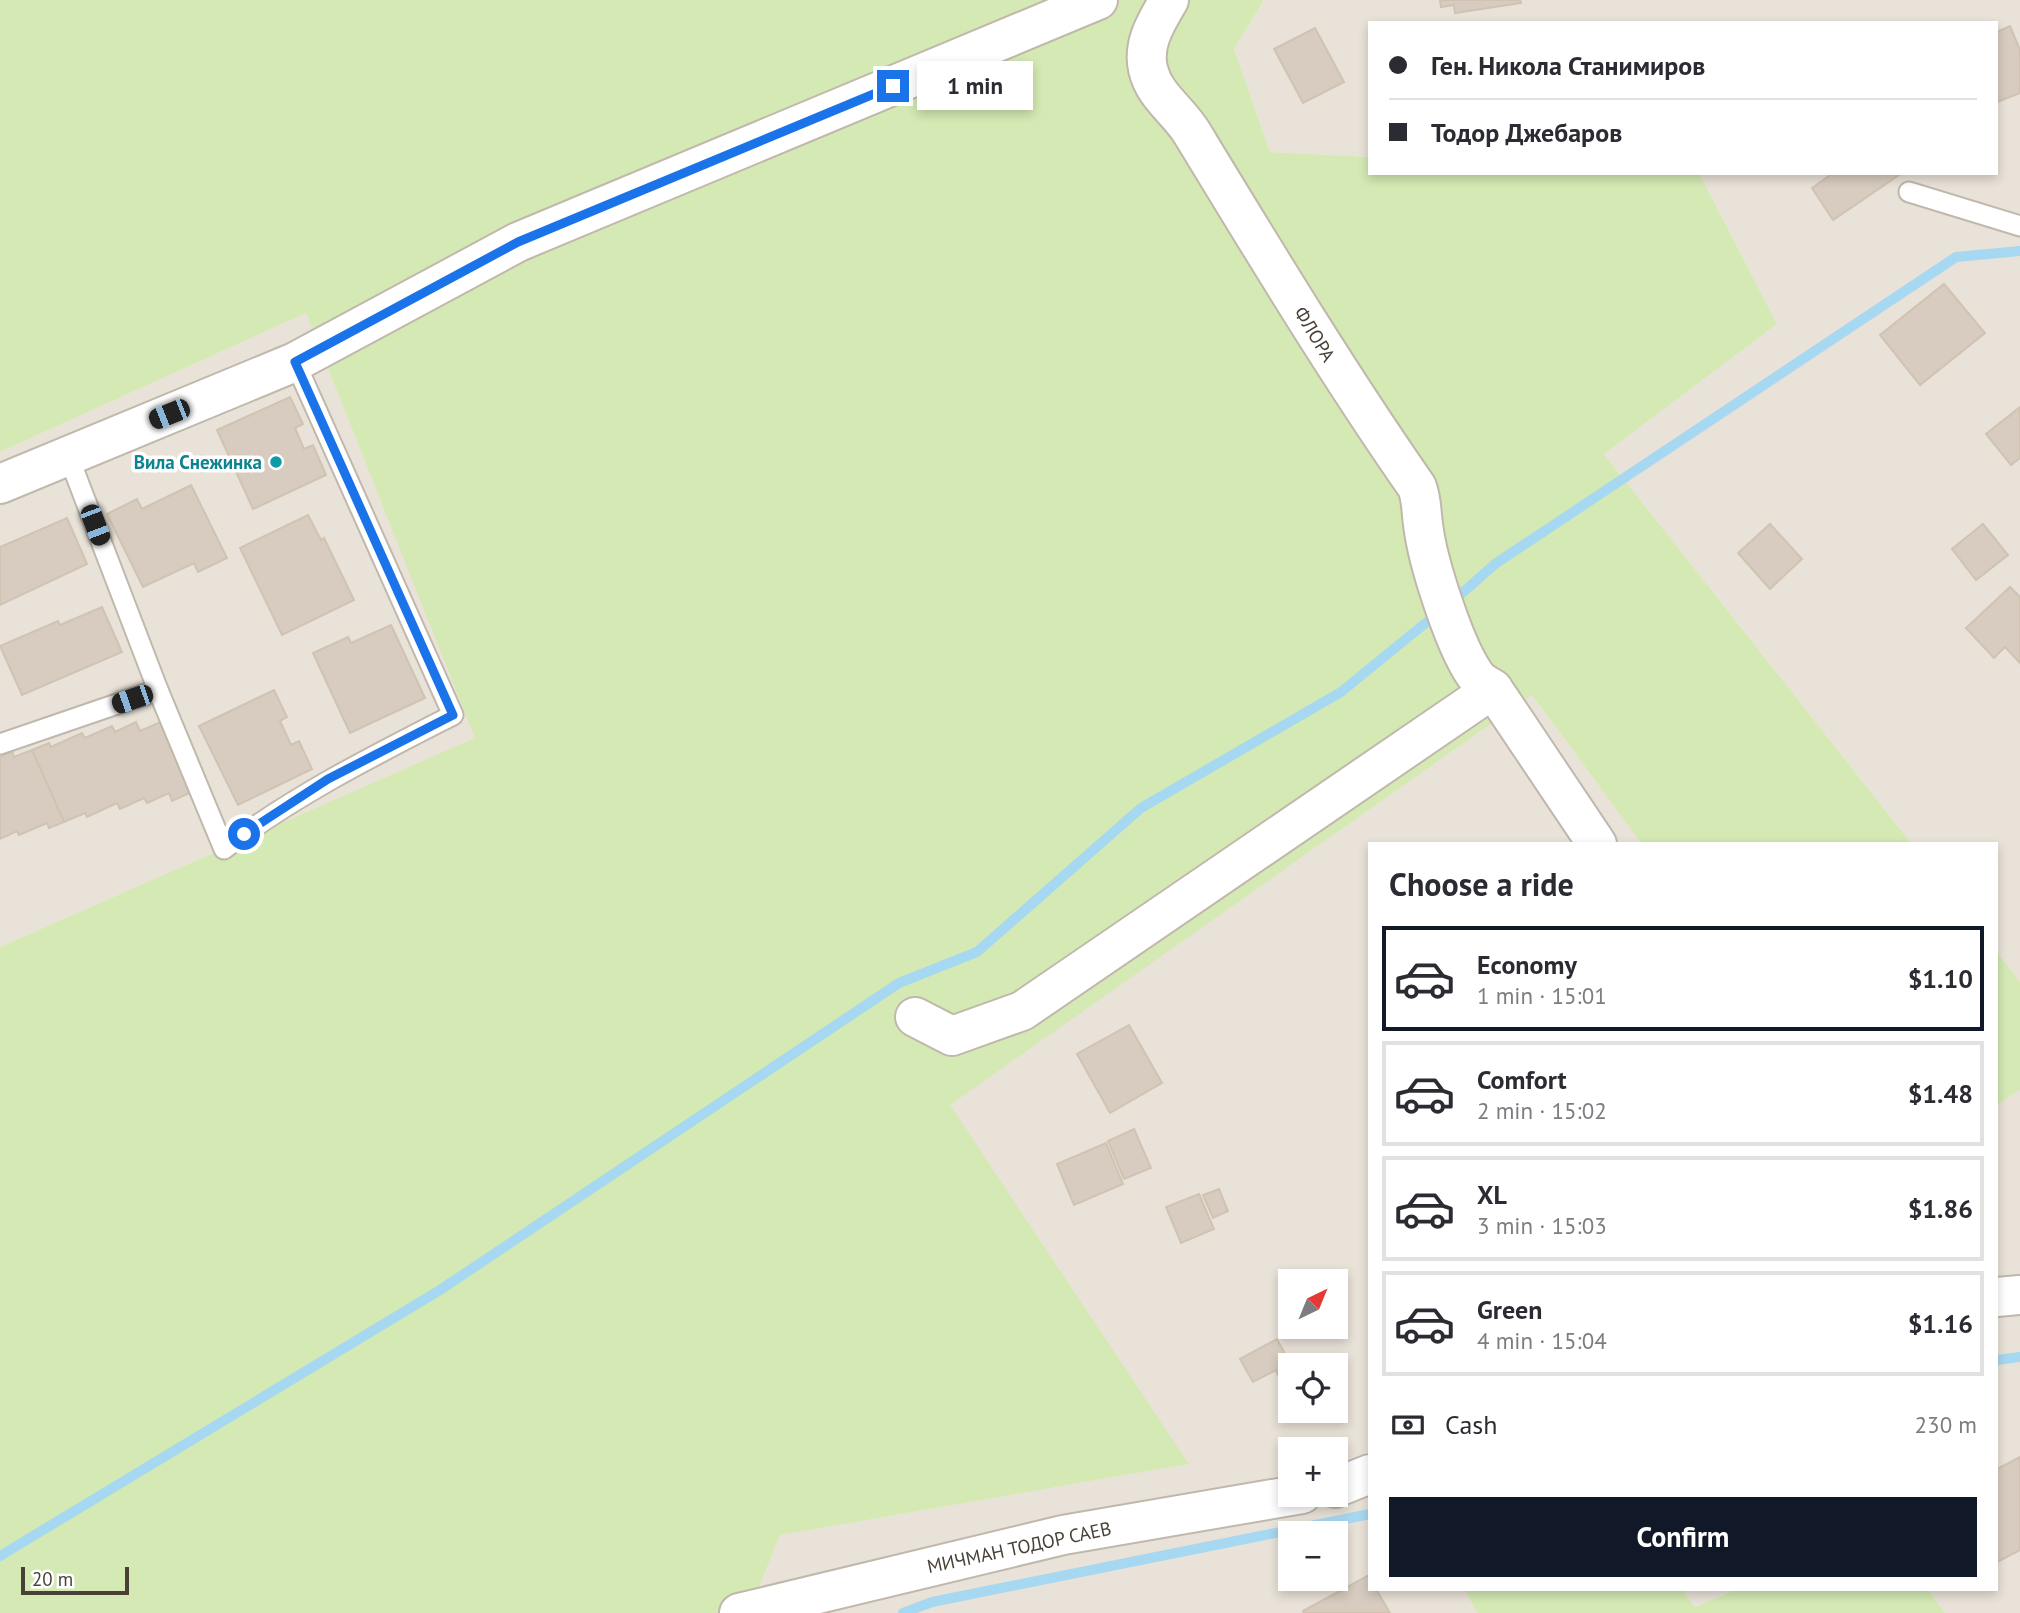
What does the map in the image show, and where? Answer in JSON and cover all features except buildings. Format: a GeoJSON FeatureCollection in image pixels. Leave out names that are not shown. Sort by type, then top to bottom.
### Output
{"type":"FeatureCollection","features":[{"type":"Feature","properties":{"kind":"street","name":"ФЛОРА"},"geometry":{"type":"LineString","coordinates":[[1170,0],[1154,25],[1146,47],[1147,67],[1153,83],[1191,131],[1350,391],[1417,487],[1422,499],[1423,524],[1444,608],[1486,685],[1596,842]]}},
{"type":"Feature","properties":{"kind":"street"},"geometry":{"type":"LineString","coordinates":[[0,484],[295,362],[518,242],[1094,1]]}},
{"type":"Feature","properties":{"kind":"street"},"geometry":{"type":"LineString","coordinates":[[915,1017],[952,1036],[1023,1011],[1486,685]]}},
{"type":"Feature","properties":{"kind":"street"},"geometry":{"type":"LineString","coordinates":[[1998,1297],[2020,1294]]}},
{"type":"Feature","properties":{"kind":"street"},"geometry":{"type":"LineString","coordinates":[[1348,1483],[1368,1475]]}},
{"type":"Feature","properties":{"kind":"street","name":"МИЧМАН ТОДОР САЕВ"},"geometry":{"type":"LineString","coordinates":[[739,1613],[1063,1535],[1278,1498]]}},
{"type":"Feature","properties":{"kind":"lane"},"geometry":{"type":"LineString","coordinates":[[1909,192],[2020,226]]}},
{"type":"Feature","properties":{"kind":"lane"},"geometry":{"type":"LineString","coordinates":[[68,455],[158,690],[224,849],[294,799],[328,779],[453,715],[295,362]]}},
{"type":"Feature","properties":{"kind":"lane"},"geometry":{"type":"LineString","coordinates":[[0,744],[158,690]]}},
{"type":"Feature","properties":{"kind":"shaded area"},"geometry":{"type":"Polygon","coordinates":[[[1264,0],[2020,0],[2020,982],[1998,953],[1998,842],[1910,842],[1604,454],[1777,324],[1700,175],[1998,175],[1998,21],[1368,21],[1368,157],[1270,152],[1234,49],[1264,0]]]}},
{"type":"Feature","properties":{"kind":"shaded area"},"geometry":{"type":"Polygon","coordinates":[[[306,313],[476,738],[0,947],[0,452],[306,313]]]}},
{"type":"Feature","properties":{"kind":"shaded area"},"geometry":{"type":"Polygon","coordinates":[[[1532,695],[1640,842],[1368,842],[1368,1591],[1465,1591],[1477,1613],[749,1613],[780,1535],[1188,1464],[949,1105],[1532,695]]]}},
{"type":"Feature","properties":{"kind":"shaded area"},"geometry":{"type":"Polygon","coordinates":[[[2020,1090],[2020,1613],[1945,1613],[1929,1591],[1998,1591],[1998,1104],[2020,1090]]]}},
{"type":"Feature","properties":{"kind":"shaded area"},"geometry":{"type":"Polygon","coordinates":[[[1683,1591],[1731,1591],[1695,1607],[1683,1591]]]}},
{"type":"Feature","properties":{"kind":"green space"},"geometry":{"type":"Polygon","coordinates":[[[0,0],[1264,0],[1234,49],[1270,152],[1368,157],[1368,175],[1700,175],[1777,324],[1604,454],[1910,842],[1640,842],[1532,695],[950,1105],[1189,1464],[780,1535],[749,1613],[0,1613],[0,947],[475,738],[306,313],[0,452],[0,0]]]}},
{"type":"Feature","properties":{"kind":"green space"},"geometry":{"type":"Polygon","coordinates":[[[1998,953],[2020,982],[2020,1090],[1998,1104],[1998,953]]]}},
{"type":"Feature","properties":{"kind":"green space"},"geometry":{"type":"Polygon","coordinates":[[[1465,1591],[1683,1591],[1695,1607],[1731,1591],[1929,1591],[1945,1613],[1477,1613],[1465,1591]]]}},
{"type":"Feature","properties":{"kind":"waterway"},"geometry":{"type":"LineString","coordinates":[[1452,602],[1495,564],[1956,257],[2020,251]]}},
{"type":"Feature","properties":{"kind":"waterway"},"geometry":{"type":"LineString","coordinates":[[0,1556],[440,1290],[899,983],[977,952],[1141,808],[1341,692],[1439,612]]}},
{"type":"Feature","properties":{"kind":"waterway"},"geometry":{"type":"LineString","coordinates":[[1998,1360],[2020,1357]]}},
{"type":"Feature","properties":{"kind":"waterway"},"geometry":{"type":"LineString","coordinates":[[903,1613],[932,1602],[1368,1514]]}},
{"type":"Feature","properties":{"kind":"place","name":"Вила Снежинка"},"geometry":{"type":"Point","coordinates":[276,462]}},
{"type":"Feature","properties":{"kind":"route"},"geometry":{"type":"LineString","coordinates":[[244,834],[328,779],[453,715],[295,362],[518,242],[893,86]]}}]}
